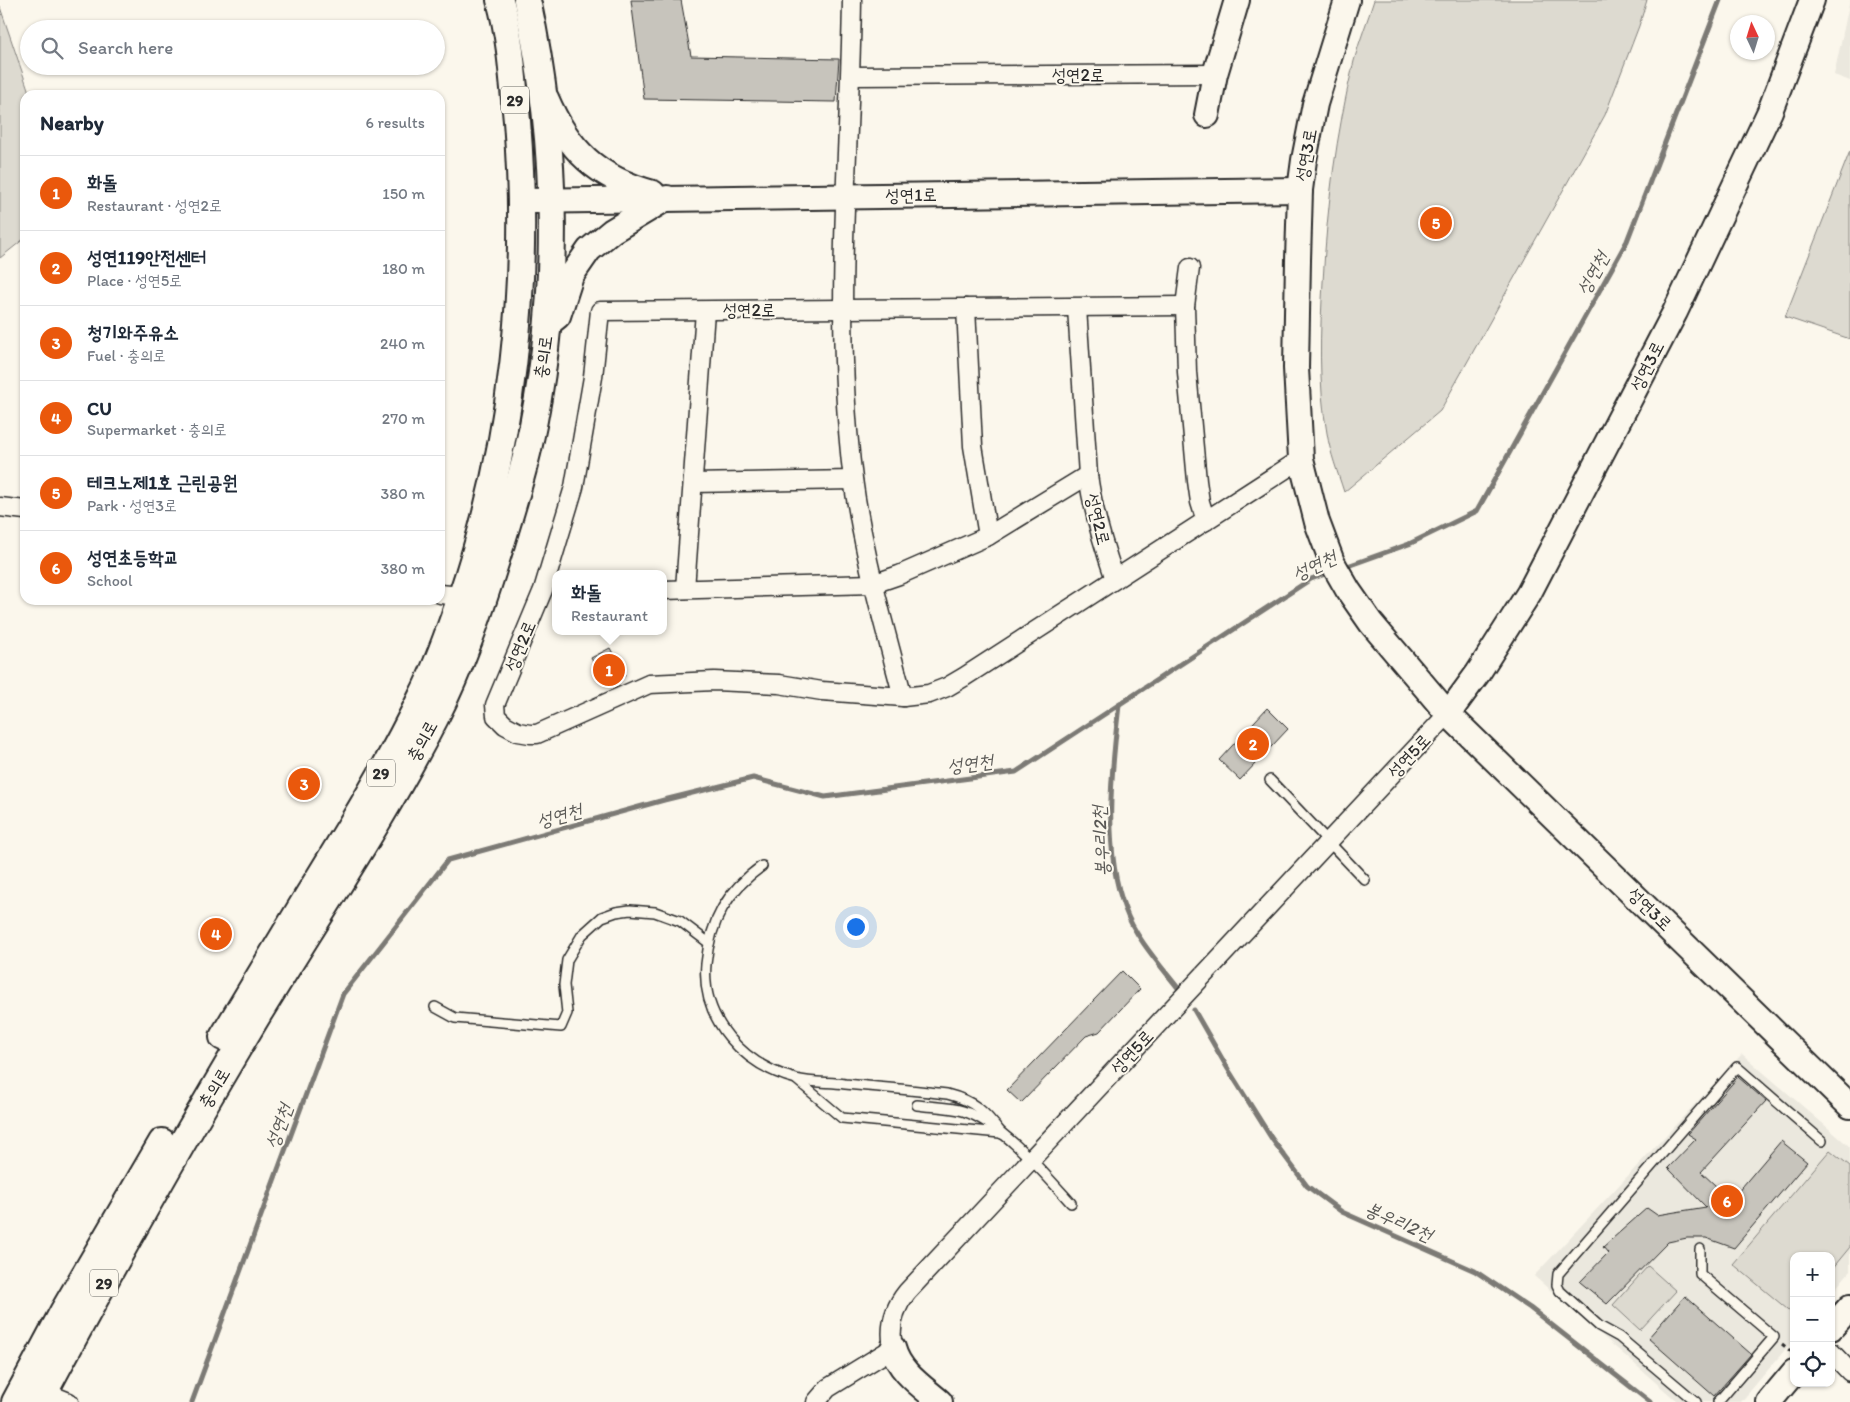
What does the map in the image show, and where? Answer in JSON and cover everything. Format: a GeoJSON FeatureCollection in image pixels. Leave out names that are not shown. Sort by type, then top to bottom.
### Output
{"type":"FeatureCollection","features":[{"type":"Feature","properties":{"kind":"main road","name":"충의로"},"geometry":{"type":"LineString","coordinates":[[31,1395],[63,1312],[282,938],[371,793],[423,695],[447,638],[451,595],[476,554],[511,389],[520,283],[522,201],[510,52],[500,0]]}},
{"type":"Feature","properties":{"kind":"main road","name":"충의로"},"geometry":{"type":"LineString","coordinates":[[31,1395],[73,1340],[186,1135],[381,816],[436,716],[473,633],[506,529],[528,450],[540,384],[548,324],[552,199],[548,138],[542,89],[537,50],[527,0]]}},
{"type":"Feature","properties":{"kind":"main road"},"geometry":{"type":"LineString","coordinates":[[520,283],[550,284]]}},
{"type":"Feature","properties":{"kind":"main road"},"geometry":{"type":"LineString","coordinates":[[63,1312],[66,1320],[60,1332],[62,1335],[73,1340]]}},
{"type":"Feature","properties":{"kind":"street"},"geometry":{"type":"LineString","coordinates":[[852,0],[842,310],[848,441],[853,480],[873,584],[903,698]]}},
{"type":"Feature","properties":{"kind":"street"},"geometry":{"type":"LineString","coordinates":[[1207,115],[1215,74],[1237,0]]}},
{"type":"Feature","properties":{"kind":"street","name":"성연3로"},"geometry":{"type":"LineString","coordinates":[[1347,0],[1316,104],[1304,160],[1300,190],[1296,368],[1301,459],[1317,522],[1339,576],[1371,623],[1448,714],[1850,1106]]}},
{"type":"Feature","properties":{"kind":"street","name":"성연3로"},"geometry":{"type":"LineString","coordinates":[[1448,714],[1478,673],[1530,593],[1675,312],[1770,111],[1812,0]]}},
{"type":"Feature","properties":{"kind":"street","name":"성연2로"},"geometry":{"type":"LineString","coordinates":[[851,76],[1215,74]]}},
{"type":"Feature","properties":{"kind":"street"},"geometry":{"type":"LineString","coordinates":[[542,89],[564,134],[588,161],[619,180],[669,198]]}},
{"type":"Feature","properties":{"kind":"street","name":"성연1로"},"geometry":{"type":"LineString","coordinates":[[522,201],[552,199],[1300,190]]}},
{"type":"Feature","properties":{"kind":"street"},"geometry":{"type":"LineString","coordinates":[[548,324],[558,316],[571,276],[589,250],[612,231],[669,198]]}},
{"type":"Feature","properties":{"kind":"street"},"geometry":{"type":"LineString","coordinates":[[1190,268],[1185,306],[1187,372],[1200,502],[1206,521]]}},
{"type":"Feature","properties":{"kind":"street","name":"성연2로"},"geometry":{"type":"LineString","coordinates":[[554,570],[574,487],[594,377],[600,311],[1185,306]]}},
{"type":"Feature","properties":{"kind":"street"},"geometry":{"type":"LineString","coordinates":[[966,308],[973,446],[988,536]]}},
{"type":"Feature","properties":{"kind":"street","name":"성연2로"},"geometry":{"type":"LineString","coordinates":[[1078,308],[1088,475],[1104,547],[1115,579]]}},
{"type":"Feature","properties":{"kind":"street"},"geometry":{"type":"LineString","coordinates":[[685,589],[705,310]]}},
{"type":"Feature","properties":{"kind":"street","name":"성연2로"},"geometry":{"type":"LineString","coordinates":[[552,578],[549,590],[495,705],[495,711],[500,721],[518,732],[530,734],[546,730],[649,684],[714,681],[779,684],[822,691],[903,698],[929,694],[947,687],[1301,459]]}},
{"type":"Feature","properties":{"kind":"street"},"geometry":{"type":"LineString","coordinates":[[667,590],[873,584],[899,575],[988,536],[1088,475]]}},
{"type":"Feature","properties":{"kind":"street"},"geometry":{"type":"LineString","coordinates":[[693,483],[853,480]]}},
{"type":"Feature","properties":{"kind":"street"},"geometry":{"type":"LineString","coordinates":[[0,508],[20,510]]}},
{"type":"Feature","properties":{"kind":"street","name":"성연5로"},"geometry":{"type":"LineString","coordinates":[[940,1402],[904,1370],[898,1361],[893,1348],[891,1331],[892,1321],[900,1301],[1448,714]]}},
{"type":"Feature","properties":{"kind":"street"},"geometry":{"type":"LineString","coordinates":[[1835,1323],[1850,1306]]}},
{"type":"Feature","properties":{"kind":"street"},"geometry":{"type":"LineString","coordinates":[[816,1402],[828,1388],[893,1348]]}},
{"type":"Feature","properties":{"kind":"street"},"geometry":{"type":"LineString","coordinates":[[1835,1356],[1850,1372]]}},
{"type":"Feature","properties":{"kind":"street"},"geometry":{"type":"LineString","coordinates":[[1769,1402],[1790,1377]]}},
{"type":"Feature","properties":{"kind":"street"},"geometry":{"type":"LineString","coordinates":[[31,1395],[69,1402]]}},
{"type":"Feature","properties":{"kind":"lane"},"geometry":{"type":"LineString","coordinates":[[1270,780],[1365,880]]}},
{"type":"Feature","properties":{"kind":"lane"},"geometry":{"type":"LineString","coordinates":[[762,866],[746,878],[720,910],[709,943],[706,987],[710,1005],[727,1035],[738,1048],[768,1068],[797,1079],[955,1096],[976,1106],[988,1116],[1001,1134]]}},
{"type":"Feature","properties":{"kind":"lane"},"geometry":{"type":"LineString","coordinates":[[435,1007],[455,1018],[561,1027],[567,1013],[564,985],[567,960],[574,947],[592,924],[602,917],[616,912],[643,910],[668,916],[689,926],[709,943]]}},
{"type":"Feature","properties":{"kind":"lane"},"geometry":{"type":"LineString","coordinates":[[1696,1402],[1619,1337],[1599,1326],[1560,1291],[1557,1282],[1558,1274],[1737,1067],[1822,1141]]}},
{"type":"Feature","properties":{"kind":"lane"},"geometry":{"type":"LineString","coordinates":[[797,1079],[842,1118],[1001,1134]]}},
{"type":"Feature","properties":{"kind":"lane"},"geometry":{"type":"LineString","coordinates":[[917,1105],[961,1110],[989,1124],[1031,1159],[1071,1203]]}},
{"type":"Feature","properties":{"kind":"lane"},"geometry":{"type":"LineString","coordinates":[[1700,1248],[1700,1274],[1774,1337],[1718,1402]]}},
{"type":"Feature","properties":{"kind":"shaded area"},"geometry":{"type":"Polygon","coordinates":[[[1374,0],[1647,0],[1605,115],[1440,411],[1344,492],[1328,440],[1322,396],[1323,282],[1327,226],[1337,143],[1356,53],[1374,0]]]}},
{"type":"Feature","properties":{"kind":"shaded area"},"geometry":{"type":"Polygon","coordinates":[[[1850,0],[1850,81],[1834,75],[1850,0]]]}},
{"type":"Feature","properties":{"kind":"shaded area"},"geometry":{"type":"Polygon","coordinates":[[[0,7],[20,66],[20,75],[23,75],[28,90],[20,90],[20,242],[0,258],[0,7]]]}},
{"type":"Feature","properties":{"kind":"shaded area"},"geometry":{"type":"Polygon","coordinates":[[[1850,151],[1850,339],[1785,317],[1850,151]]]}},
{"type":"Feature","properties":{"kind":"shaded area"},"geometry":{"type":"Polygon","coordinates":[[[1742,1054],[1850,1147],[1850,1271],[1835,1289],[1835,1252],[1790,1252],[1790,1344],[1741,1402],[1678,1402],[1534,1276],[1742,1054]]]}},
{"type":"Feature","properties":{"kind":"shaded area"},"geometry":{"type":"Polygon","coordinates":[[[1830,1150],[1850,1166],[1850,1247],[1835,1265],[1835,1252],[1790,1252],[1790,1312],[1733,1264],[1830,1150]]]}},
{"type":"Feature","properties":{"kind":"shaded area"},"geometry":{"type":"Polygon","coordinates":[[[1648,1266],[1676,1291],[1640,1330],[1613,1305],[1648,1266]]]}},
{"type":"Feature","properties":{"kind":"building"},"geometry":{"type":"Polygon","coordinates":[[[631,0],[681,0],[691,56],[839,59],[836,102],[644,99],[631,0]]]}},
{"type":"Feature","properties":{"kind":"building"},"geometry":{"type":"Polygon","coordinates":[[[610,648],[625,676],[606,686],[591,658],[610,648]]]}},
{"type":"Feature","properties":{"kind":"building"},"geometry":{"type":"Polygon","coordinates":[[[1267,708],[1288,729],[1240,780],[1219,760],[1267,708]]]}},
{"type":"Feature","properties":{"kind":"building"},"geometry":{"type":"Polygon","coordinates":[[[1122,971],[1140,989],[1099,1032],[1086,1036],[1021,1103],[1007,1090],[1122,971]]]}},
{"type":"Feature","properties":{"kind":"building"},"geometry":{"type":"Polygon","coordinates":[[[1738,1077],[1766,1101],[1701,1172],[1731,1200],[1781,1141],[1807,1162],[1734,1248],[1706,1238],[1687,1238],[1668,1242],[1607,1304],[1580,1282],[1608,1253],[1603,1247],[1647,1208],[1657,1215],[1706,1207],[1668,1168],[1696,1139],[1688,1134],[1738,1077]]]}},
{"type":"Feature","properties":{"kind":"building"},"geometry":{"type":"Polygon","coordinates":[[[1685,1296],[1751,1354],[1714,1396],[1648,1338],[1685,1296]]]}},
{"type":"Feature","properties":{"kind":"waterway","name":"성연천"},"geometry":{"type":"LineString","coordinates":[[1342,568],[1409,544],[1477,511],[1627,241],[1720,0]]}},
{"type":"Feature","properties":{"kind":"waterway","name":"성연천"},"geometry":{"type":"LineString","coordinates":[[192,1402],[343,994],[448,860],[664,800],[753,778],[825,797],[1016,772],[1311,579],[1331,572]]}},
{"type":"Feature","properties":{"kind":"waterway","name":"봉우리2천"},"geometry":{"type":"LineString","coordinates":[[1119,705],[1111,808],[1113,861],[1118,886],[1125,909],[1135,930],[1178,988]]}},
{"type":"Feature","properties":{"kind":"waterway","name":"봉우리2천"},"geometry":{"type":"LineString","coordinates":[[1194,1010],[1272,1139],[1307,1186],[1342,1212],[1475,1271],[1530,1308],[1650,1402]]}},
{"type":"Feature","properties":{"kind":"place","name":"테크노제1호 근린공원"},"geometry":{"type":"Point","coordinates":[1436,223]}},
{"type":"Feature","properties":{"kind":"place","name":"화돌"},"geometry":{"type":"Point","coordinates":[609,670]}},
{"type":"Feature","properties":{"kind":"place","name":"성연119안전센터"},"geometry":{"type":"Point","coordinates":[1253,744]}},
{"type":"Feature","properties":{"kind":"place","name":"청기와주유소"},"geometry":{"type":"Point","coordinates":[304,784]}},
{"type":"Feature","properties":{"kind":"place","name":"CU"},"geometry":{"type":"Point","coordinates":[216,934]}},
{"type":"Feature","properties":{"kind":"place","name":"성연초등학교"},"geometry":{"type":"Point","coordinates":[1727,1201]}}]}
